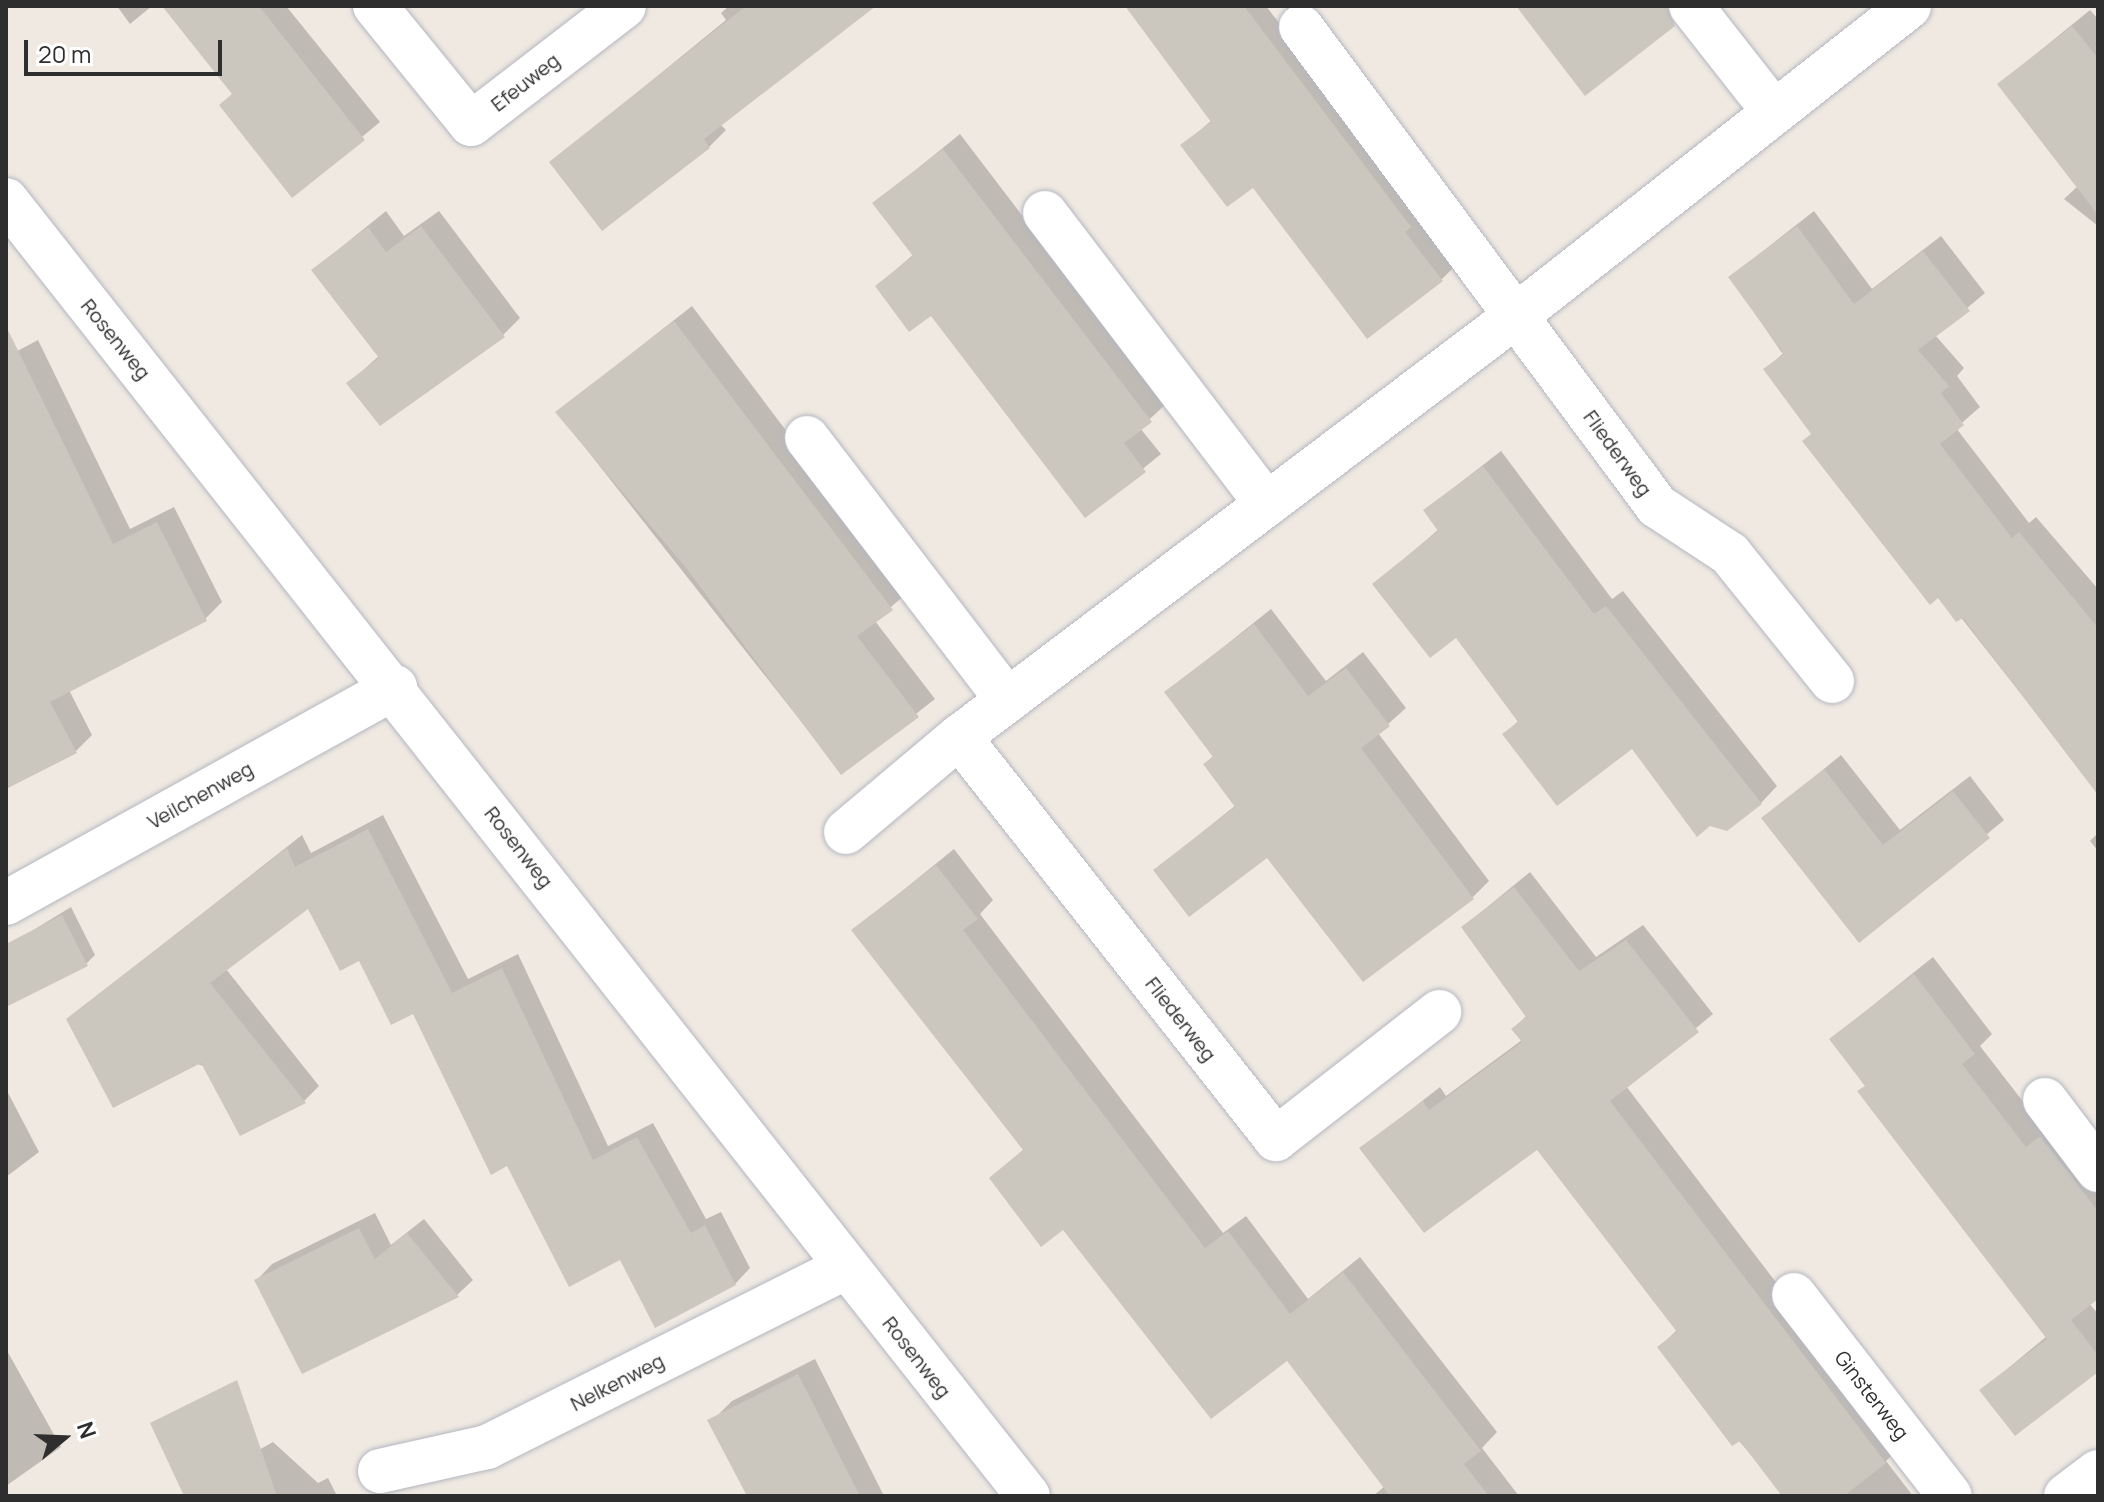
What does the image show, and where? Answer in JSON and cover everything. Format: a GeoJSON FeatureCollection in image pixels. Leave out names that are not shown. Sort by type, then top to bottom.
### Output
{"type":"FeatureCollection","features":[{"type":"Feature","properties":{"kind":"street","name":"Efeuweg"},"geometry":{"type":"LineString","coordinates":[[375,6],[471,124],[624,6]]}},
{"type":"Feature","properties":{"kind":"street"},"geometry":{"type":"LineString","coordinates":[[1691,6],[1774,112]]}},
{"type":"Feature","properties":{"kind":"street"},"geometry":{"type":"LineString","coordinates":[[846,832],[959,737],[1517,315],[1909,6]]}},
{"type":"Feature","properties":{"kind":"street","name":"Fliederweg"},"geometry":{"type":"LineString","coordinates":[[1301,27],[1657,506],[1730,554],[1832,681]]}},
{"type":"Feature","properties":{"kind":"street","name":"Rosenweg"},"geometry":{"type":"LineString","coordinates":[[6,200],[395,687],[1028,1496]]}},
{"type":"Feature","properties":{"kind":"street"},"geometry":{"type":"LineString","coordinates":[[1045,213],[1267,504]]}},
{"type":"Feature","properties":{"kind":"street"},"geometry":{"type":"LineString","coordinates":[[807,438],[1007,700]]}},
{"type":"Feature","properties":{"kind":"street","name":"Veilchenweg"},"geometry":{"type":"LineString","coordinates":[[6,903],[395,687]]}},
{"type":"Feature","properties":{"kind":"street","name":"Fliederweg"},"geometry":{"type":"LineString","coordinates":[[959,737],[1276,1139],[1439,1012]]}},
{"type":"Feature","properties":{"kind":"street"},"geometry":{"type":"LineString","coordinates":[[2045,1100],[2098,1170]]}},
{"type":"Feature","properties":{"kind":"street","name":"Nelkenweg"},"geometry":{"type":"LineString","coordinates":[[380,1471],[487,1447],[846,1267]]}},
{"type":"Feature","properties":{"kind":"street","name":"Ginsterweg"},"geometry":{"type":"LineString","coordinates":[[1794,1295],[1950,1496]]}},
{"type":"Feature","properties":{"kind":"street"},"geometry":{"type":"LineString","coordinates":[[2066,1496],[2098,1472]]}},
{"type":"Feature","properties":{"kind":"building"},"geometry":{"type":"Polygon","coordinates":[[[162,6],[259,6],[365,140],[292,198],[219,105],[232,94],[162,6]]]}},
{"type":"Feature","properties":{"kind":"building"},"geometry":{"type":"Polygon","coordinates":[[[746,6],[876,6],[704,139],[710,148],[602,231],[549,162],[746,6]]]}},
{"type":"Feature","properties":{"kind":"building"},"geometry":{"type":"Polygon","coordinates":[[[1125,6],[1244,6],[1411,227],[1405,232],[1443,281],[1367,339],[1253,188],[1227,207],[1180,145],[1211,122],[1125,6]]]}},
{"type":"Feature","properties":{"kind":"building"},"geometry":{"type":"Polygon","coordinates":[[[1516,6],[1667,6],[1675,26],[1585,96],[1516,6]]]}},
{"type":"Feature","properties":{"kind":"building"},"geometry":{"type":"Polygon","coordinates":[[[2072,26],[2098,58],[2098,215],[1997,84],[2072,26]]]}},
{"type":"Feature","properties":{"kind":"building"},"geometry":{"type":"Polygon","coordinates":[[[943,149],[1152,422],[1124,443],[1146,472],[1085,518],[931,316],[909,332],[875,286],[913,256],[872,203],[943,149]]]}},
{"type":"Feature","properties":{"kind":"building"},"geometry":{"type":"Polygon","coordinates":[[[421,226],[505,337],[380,426],[346,383],[379,358],[311,270],[368,227],[386,252],[421,226]]]}},
{"type":"Feature","properties":{"kind":"building"},"geometry":{"type":"Polygon","coordinates":[[[1797,226],[1854,304],[1923,251],[1970,311],[1918,350],[1949,386],[1941,393],[1964,425],[1940,444],[2012,538],[2019,532],[2098,628],[2098,795],[1963,618],[1956,622],[1938,598],[1930,605],[1802,441],[1811,434],[1763,369],[1784,354],[1728,277],[1797,226]]]}},
{"type":"Feature","properties":{"kind":"building"},"geometry":{"type":"Polygon","coordinates":[[[674,321],[893,610],[857,636],[919,717],[841,775],[687,569],[555,412],[674,321]]]}},
{"type":"Feature","properties":{"kind":"building"},"geometry":{"type":"Polygon","coordinates":[[[6,326],[113,544],[157,522],[207,621],[50,702],[77,753],[6,789],[6,326]]]}},
{"type":"Feature","properties":{"kind":"building"},"geometry":{"type":"Polygon","coordinates":[[[1483,466],[1594,614],[1606,606],[1762,804],[1727,831],[1710,826],[1697,837],[1632,749],[1557,806],[1502,734],[1518,722],[1456,638],[1430,658],[1372,584],[1438,531],[1423,510],[1483,466]]]}},
{"type":"Feature","properties":{"kind":"building"},"geometry":{"type":"Polygon","coordinates":[[[1254,624],[1308,696],[1346,668],[1390,726],[1361,748],[1474,899],[1363,982],[1267,858],[1189,917],[1153,870],[1235,807],[1203,764],[1213,757],[1164,692],[1254,624]]]}},
{"type":"Feature","properties":{"kind":"building"},"geometry":{"type":"Polygon","coordinates":[[[1824,769],[1883,845],[1953,791],[1990,838],[1859,943],[1761,818],[1824,769]]]}},
{"type":"Feature","properties":{"kind":"building"},"geometry":{"type":"Polygon","coordinates":[[[368,829],[452,993],[502,968],[593,1160],[637,1137],[691,1233],[705,1225],[736,1285],[655,1328],[620,1260],[569,1287],[507,1166],[491,1175],[413,1014],[391,1025],[359,961],[340,971],[308,909],[210,983],[306,1103],[240,1136],[201,1063],[113,1108],[66,1019],[287,848],[295,867],[368,829]]]}},
{"type":"Feature","properties":{"kind":"building"},"geometry":{"type":"Polygon","coordinates":[[[936,865],[978,919],[963,930],[1205,1248],[1228,1231],[1290,1314],[1343,1272],[1481,1451],[1464,1464],[1489,1496],[1390,1496],[1287,1361],[1211,1419],[1063,1230],[1041,1247],[989,1178],[1023,1150],[851,930],[936,865]]]}},
{"type":"Feature","properties":{"kind":"building"},"geometry":{"type":"Polygon","coordinates":[[[1514,887],[1579,971],[1626,940],[1699,1032],[1610,1101],[1886,1463],[1844,1496],[1782,1496],[1740,1441],[1732,1446],[1657,1347],[1677,1332],[1537,1150],[1424,1233],[1359,1148],[1423,1101],[1429,1110],[1522,1042],[1511,1029],[1526,1017],[1461,927],[1514,887]]]}},
{"type":"Feature","properties":{"kind":"building"},"geometry":{"type":"Polygon","coordinates":[[[62,915],[88,966],[6,1007],[6,944],[62,915]]]}},
{"type":"Feature","properties":{"kind":"building"},"geometry":{"type":"Polygon","coordinates":[[[1914,974],[1975,1054],[1962,1064],[2026,1147],[2040,1136],[2098,1211],[2098,1299],[2071,1320],[2098,1355],[2098,1372],[2015,1436],[1979,1390],[2047,1339],[1857,1091],[1865,1086],[1829,1039],[1914,974]]]}},
{"type":"Feature","properties":{"kind":"building"},"geometry":{"type":"Polygon","coordinates":[[[359,1228],[375,1259],[407,1233],[459,1297],[302,1374],[254,1280],[359,1228]]]}},
{"type":"Feature","properties":{"kind":"building"},"geometry":{"type":"Polygon","coordinates":[[[798,1374],[860,1496],[747,1496],[707,1420],[798,1374]]]}},
{"type":"Feature","properties":{"kind":"building"},"geometry":{"type":"Polygon","coordinates":[[[237,1380],[277,1496],[184,1496],[150,1423],[237,1380]]]}}]}
